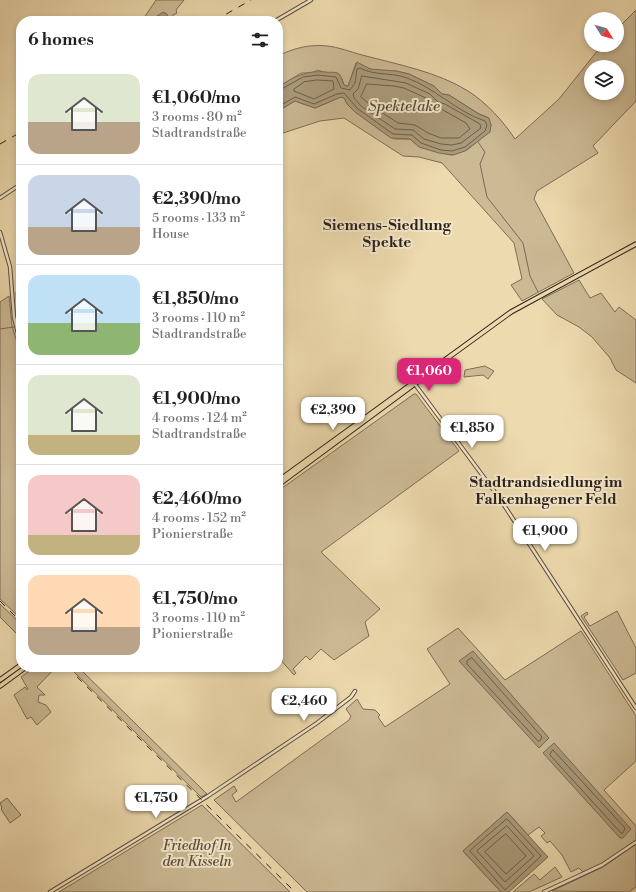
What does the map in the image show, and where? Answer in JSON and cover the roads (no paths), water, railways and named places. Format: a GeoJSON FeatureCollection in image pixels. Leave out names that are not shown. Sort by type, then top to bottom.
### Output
{"type":"FeatureCollection","features":[{"type":"Feature","properties":{"kind":"main road"},"geometry":{"type":"LineString","coordinates":[[283,479],[511,312],[636,244]]}},
{"type":"Feature","properties":{"kind":"main road"},"geometry":{"type":"LineString","coordinates":[[0,680],[16,668]]}},
{"type":"Feature","properties":{"kind":"main road"},"geometry":{"type":"LineString","coordinates":[[0,686],[19,672]]}},
{"type":"Feature","properties":{"kind":"street"},"geometry":{"type":"LineString","coordinates":[[283,16],[311,0]]}},
{"type":"Feature","properties":{"kind":"street"},"geometry":{"type":"LineString","coordinates":[[0,198],[16,187]]}},
{"type":"Feature","properties":{"kind":"street"},"geometry":{"type":"LineString","coordinates":[[0,232],[11,274],[16,325]]}},
{"type":"Feature","properties":{"kind":"street"},"geometry":{"type":"LineString","coordinates":[[414,384],[513,519],[636,708]]}},
{"type":"Feature","properties":{"kind":"street"},"geometry":{"type":"LineString","coordinates":[[50,892],[208,796],[317,723],[351,697],[355,691]]}},
{"type":"Feature","properties":{"kind":"street"},"geometry":{"type":"LineString","coordinates":[[544,892],[602,865],[636,842]]}},
{"type":"Feature","properties":{"kind":"water"},"geometry":{"type":"Polygon","coordinates":[[[163,12],[167,14],[167,16],[157,16],[163,12]]]}},
{"type":"Feature","properties":{"kind":"water","name":"Spektelake"},"geometry":{"type":"Polygon","coordinates":[[[357,62],[370,69],[396,71],[409,74],[434,86],[442,94],[449,95],[479,114],[489,118],[491,125],[490,132],[465,151],[453,155],[439,153],[419,147],[410,139],[391,138],[355,112],[347,104],[344,98],[341,97],[315,108],[295,101],[283,108],[283,84],[295,77],[313,72],[334,72],[340,75],[344,85],[348,86],[357,62]]]}},
{"type":"Feature","properties":{"kind":"water"},"geometry":{"type":"Polygon","coordinates":[[[473,651],[549,738],[539,748],[459,661],[473,651]]]}},
{"type":"Feature","properties":{"kind":"water"},"geometry":{"type":"Polygon","coordinates":[[[554,743],[631,829],[623,838],[620,838],[543,753],[554,743]]]}},
{"type":"Feature","properties":{"kind":"water"},"geometry":{"type":"Polygon","coordinates":[[[507,812],[548,857],[509,892],[501,892],[463,851],[507,812]]]}},
{"type":"Feature","properties":{"kind":"waterway"},"geometry":{"type":"LineString","coordinates":[[478,142],[485,152],[480,164],[487,197],[523,243],[530,276],[538,292]]}},
{"type":"Feature","properties":{"kind":"waterway"},"geometry":{"type":"LineString","coordinates":[[0,329],[16,327]]}},
{"type":"Feature","properties":{"kind":"railway"},"geometry":{"type":"LineString","coordinates":[[223,16],[251,0]]}},
{"type":"Feature","properties":{"kind":"railway"},"geometry":{"type":"LineString","coordinates":[[0,144],[16,135]]}},
{"type":"Feature","properties":{"kind":"railway"},"geometry":{"type":"LineString","coordinates":[[0,601],[16,617]]}},
{"type":"Feature","properties":{"kind":"railway"},"geometry":{"type":"LineString","coordinates":[[72,672],[295,892]]}},
{"type":"Feature","properties":{"kind":"district","name":"Siemens-Siedlung Spekte"},"geometry":{"type":"Point","coordinates":[387,234]}},
{"type":"Feature","properties":{"kind":"district","name":"Stadtrandsiedlung im Falkenhagener Feld"},"geometry":{"type":"Point","coordinates":[546,490]}},
{"type":"Feature","properties":{"kind":"park label","name":"Friedhof In den Kisseln"},"geometry":{"type":"Point","coordinates":[197,854]}}]}
